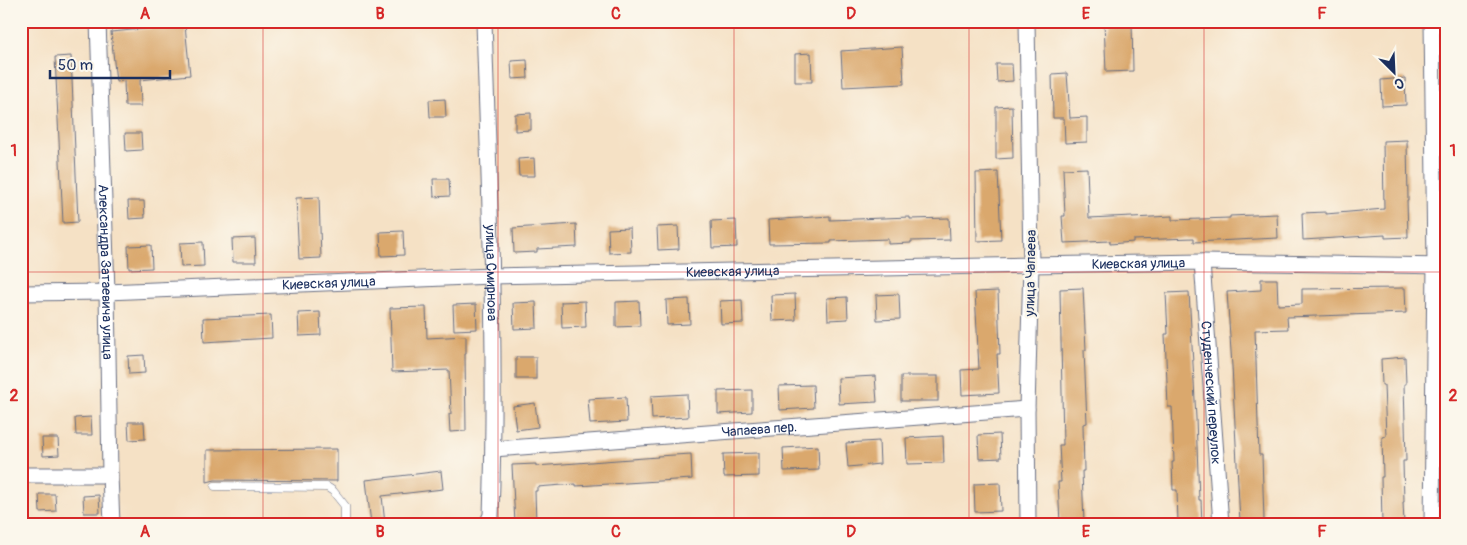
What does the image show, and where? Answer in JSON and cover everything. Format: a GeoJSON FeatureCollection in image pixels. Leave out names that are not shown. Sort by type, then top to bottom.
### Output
{"type":"FeatureCollection","features":[{"type":"Feature","properties":{"kind":"street","name":"Александра Затаевича улица"},"geometry":{"type":"LineString","coordinates":[[98,21],[112,524]]}},
{"type":"Feature","properties":{"kind":"street","name":"улица Смирнова"},"geometry":{"type":"LineString","coordinates":[[484,21],[492,276],[494,449],[490,521]]}},
{"type":"Feature","properties":{"kind":"street","name":"улица Чапаева"},"geometry":{"type":"LineString","coordinates":[[1027,21],[1031,265],[1026,409],[1028,524]]}},
{"type":"Feature","properties":{"kind":"street"},"geometry":{"type":"LineString","coordinates":[[1432,21],[1440,266],[1432,524]]}},
{"type":"Feature","properties":{"kind":"street","name":"Киевская улица"},"geometry":{"type":"LineString","coordinates":[[21,293],[106,292],[492,276],[1031,265],[1202,262],[1440,266]]}},
{"type":"Feature","properties":{"kind":"street","name":"Студенческий переулок"},"geometry":{"type":"LineString","coordinates":[[1202,262],[1221,524]]}},
{"type":"Feature","properties":{"kind":"street","name":"Чапаева пер."},"geometry":{"type":"LineString","coordinates":[[494,449],[1026,409]]}},
{"type":"Feature","properties":{"kind":"street"},"geometry":{"type":"LineString","coordinates":[[21,475],[110,475]]}},
{"type":"Feature","properties":{"kind":"lane"},"geometry":{"type":"LineString","coordinates":[[215,486],[327,487],[333,491],[345,506],[346,524]]}},
{"type":"Feature","properties":{"kind":"building"},"geometry":{"type":"Polygon","coordinates":[[[1104,21],[1132,21],[1133,71],[1106,72],[1104,21]]]}},
{"type":"Feature","properties":{"kind":"building"},"geometry":{"type":"Polygon","coordinates":[[[185,25],[190,75],[140,80],[141,106],[125,106],[124,81],[116,82],[111,32],[185,25]]]}},
{"type":"Feature","properties":{"kind":"building"},"geometry":{"type":"Polygon","coordinates":[[[902,47],[904,84],[843,87],[841,51],[902,47]]]}},
{"type":"Feature","properties":{"kind":"building"},"geometry":{"type":"Polygon","coordinates":[[[811,53],[812,82],[795,82],[795,54],[811,53]]]}},
{"type":"Feature","properties":{"kind":"building"},"geometry":{"type":"Polygon","coordinates":[[[71,56],[78,222],[63,223],[55,57],[71,56]]]}},
{"type":"Feature","properties":{"kind":"building"},"geometry":{"type":"Polygon","coordinates":[[[527,60],[528,78],[512,79],[511,61],[527,60]]]}},
{"type":"Feature","properties":{"kind":"building"},"geometry":{"type":"Polygon","coordinates":[[[996,64],[1012,64],[1013,81],[997,82],[996,64]]]}},
{"type":"Feature","properties":{"kind":"building"},"geometry":{"type":"Polygon","coordinates":[[[1067,73],[1070,118],[1087,117],[1087,142],[1065,143],[1064,118],[1053,118],[1052,74],[1067,73]]]}},
{"type":"Feature","properties":{"kind":"building"},"geometry":{"type":"Polygon","coordinates":[[[1405,78],[1406,105],[1382,106],[1381,80],[1405,78]]]}},
{"type":"Feature","properties":{"kind":"building"},"geometry":{"type":"Polygon","coordinates":[[[445,99],[446,117],[430,117],[429,100],[445,99]]]}},
{"type":"Feature","properties":{"kind":"building"},"geometry":{"type":"Polygon","coordinates":[[[1012,106],[1013,158],[996,159],[996,107],[1012,106]]]}},
{"type":"Feature","properties":{"kind":"building"},"geometry":{"type":"Polygon","coordinates":[[[531,113],[531,130],[515,131],[515,114],[531,113]]]}},
{"type":"Feature","properties":{"kind":"building"},"geometry":{"type":"Polygon","coordinates":[[[125,133],[141,133],[142,150],[126,151],[125,133]]]}},
{"type":"Feature","properties":{"kind":"building"},"geometry":{"type":"Polygon","coordinates":[[[1407,140],[1408,237],[1385,238],[1385,235],[1303,240],[1302,213],[1326,212],[1326,214],[1384,209],[1383,141],[1407,140]]]}},
{"type":"Feature","properties":{"kind":"building"},"geometry":{"type":"Polygon","coordinates":[[[534,158],[535,176],[519,176],[518,159],[534,158]]]}},
{"type":"Feature","properties":{"kind":"building"},"geometry":{"type":"Polygon","coordinates":[[[1087,168],[1089,218],[1172,216],[1172,220],[1277,214],[1278,238],[1194,242],[1194,238],[1133,240],[1133,242],[1110,244],[1110,241],[1064,243],[1062,216],[1065,216],[1063,169],[1087,168]]]}},
{"type":"Feature","properties":{"kind":"building"},"geometry":{"type":"Polygon","coordinates":[[[998,172],[1001,240],[977,241],[976,173],[998,172]]]}},
{"type":"Feature","properties":{"kind":"building"},"geometry":{"type":"Polygon","coordinates":[[[433,179],[449,179],[450,196],[434,197],[433,179]]]}},
{"type":"Feature","properties":{"kind":"building"},"geometry":{"type":"Polygon","coordinates":[[[319,197],[321,258],[299,259],[296,198],[319,197]]]}},
{"type":"Feature","properties":{"kind":"building"},"geometry":{"type":"Polygon","coordinates":[[[128,201],[144,201],[145,218],[129,219],[128,201]]]}},
{"type":"Feature","properties":{"kind":"building"},"geometry":{"type":"Polygon","coordinates":[[[830,216],[830,220],[910,217],[910,219],[949,218],[950,240],[911,241],[911,243],[888,244],[888,239],[831,241],[831,243],[769,244],[768,220],[830,216]]]}},
{"type":"Feature","properties":{"kind":"building"},"geometry":{"type":"Polygon","coordinates":[[[736,220],[737,247],[712,248],[711,221],[736,220]]]}},
{"type":"Feature","properties":{"kind":"building"},"geometry":{"type":"Polygon","coordinates":[[[576,224],[577,247],[537,249],[537,252],[514,253],[513,228],[576,224]]]}},
{"type":"Feature","properties":{"kind":"building"},"geometry":{"type":"Polygon","coordinates":[[[678,226],[679,249],[658,250],[657,227],[678,226]]]}},
{"type":"Feature","properties":{"kind":"building"},"geometry":{"type":"Polygon","coordinates":[[[630,228],[631,252],[609,253],[608,229],[630,228]]]}},
{"type":"Feature","properties":{"kind":"building"},"geometry":{"type":"Polygon","coordinates":[[[403,231],[404,255],[381,256],[380,232],[403,231]]]}},
{"type":"Feature","properties":{"kind":"building"},"geometry":{"type":"Polygon","coordinates":[[[255,238],[256,262],[233,262],[232,239],[255,238]]]}},
{"type":"Feature","properties":{"kind":"building"},"geometry":{"type":"Polygon","coordinates":[[[203,242],[204,266],[181,267],[180,243],[203,242]]]}},
{"type":"Feature","properties":{"kind":"building"},"geometry":{"type":"Polygon","coordinates":[[[151,245],[152,268],[129,269],[128,246],[151,245]]]}},
{"type":"Feature","properties":{"kind":"building"},"geometry":{"type":"Polygon","coordinates":[[[1261,279],[1277,279],[1278,305],[1302,304],[1302,289],[1405,288],[1406,313],[1287,317],[1288,329],[1255,330],[1259,455],[1262,455],[1264,521],[1240,522],[1227,292],[1261,290],[1261,279]]]}},
{"type":"Feature","properties":{"kind":"building"},"geometry":{"type":"Polygon","coordinates":[[[1083,288],[1087,423],[1083,424],[1084,524],[1060,524],[1058,482],[1061,482],[1059,445],[1063,445],[1060,289],[1083,288]]]}},
{"type":"Feature","properties":{"kind":"building"},"geometry":{"type":"Polygon","coordinates":[[[998,291],[1000,354],[997,354],[999,393],[962,395],[961,370],[979,369],[975,292],[998,291]]]}},
{"type":"Feature","properties":{"kind":"building"},"geometry":{"type":"Polygon","coordinates":[[[1189,292],[1199,500],[1201,500],[1202,524],[1178,524],[1177,490],[1173,490],[1172,407],[1168,407],[1165,334],[1168,334],[1166,293],[1189,292]]]}},
{"type":"Feature","properties":{"kind":"building"},"geometry":{"type":"Polygon","coordinates":[[[795,294],[796,320],[772,321],[771,295],[795,294]]]}},
{"type":"Feature","properties":{"kind":"building"},"geometry":{"type":"Polygon","coordinates":[[[899,294],[900,319],[877,320],[876,295],[899,294]]]}},
{"type":"Feature","properties":{"kind":"building"},"geometry":{"type":"Polygon","coordinates":[[[847,297],[848,319],[828,320],[827,298],[847,297]]]}},
{"type":"Feature","properties":{"kind":"building"},"geometry":{"type":"Polygon","coordinates":[[[689,299],[690,324],[667,325],[666,300],[689,299]]]}},
{"type":"Feature","properties":{"kind":"building"},"geometry":{"type":"Polygon","coordinates":[[[742,300],[743,323],[721,324],[720,301],[742,300]]]}},
{"type":"Feature","properties":{"kind":"building"},"geometry":{"type":"Polygon","coordinates":[[[585,301],[586,327],[562,328],[561,302],[585,301]]]}},
{"type":"Feature","properties":{"kind":"building"},"geometry":{"type":"Polygon","coordinates":[[[639,301],[640,326],[616,327],[616,302],[639,301]]]}},
{"type":"Feature","properties":{"kind":"building"},"geometry":{"type":"Polygon","coordinates":[[[536,302],[537,328],[514,329],[513,303],[536,302]]]}},
{"type":"Feature","properties":{"kind":"building"},"geometry":{"type":"Polygon","coordinates":[[[476,304],[477,329],[454,330],[453,305],[476,304]]]}},
{"type":"Feature","properties":{"kind":"building"},"geometry":{"type":"Polygon","coordinates":[[[426,307],[427,338],[466,336],[466,431],[450,432],[449,370],[392,372],[390,308],[426,307]]]}},
{"type":"Feature","properties":{"kind":"building"},"geometry":{"type":"Polygon","coordinates":[[[320,312],[321,335],[299,336],[298,313],[320,312]]]}},
{"type":"Feature","properties":{"kind":"building"},"geometry":{"type":"Polygon","coordinates":[[[271,315],[272,338],[204,342],[203,318],[271,315]]]}},
{"type":"Feature","properties":{"kind":"building"},"geometry":{"type":"Polygon","coordinates":[[[144,355],[145,373],[129,374],[128,356],[144,355]]]}},
{"type":"Feature","properties":{"kind":"building"},"geometry":{"type":"Polygon","coordinates":[[[516,357],[536,357],[536,379],[516,379],[516,357]]]}},
{"type":"Feature","properties":{"kind":"building"},"geometry":{"type":"Polygon","coordinates":[[[1405,357],[1406,461],[1403,461],[1404,524],[1382,524],[1382,437],[1386,436],[1381,359],[1405,357]]]}},
{"type":"Feature","properties":{"kind":"building"},"geometry":{"type":"Polygon","coordinates":[[[875,376],[877,402],[839,404],[838,378],[875,376]]]}},
{"type":"Feature","properties":{"kind":"building"},"geometry":{"type":"Polygon","coordinates":[[[901,376],[938,376],[938,401],[901,401],[901,376]]]}},
{"type":"Feature","properties":{"kind":"building"},"geometry":{"type":"Polygon","coordinates":[[[813,385],[814,408],[780,410],[779,386],[813,385]]]}},
{"type":"Feature","properties":{"kind":"building"},"geometry":{"type":"Polygon","coordinates":[[[752,390],[752,412],[718,414],[718,391],[752,390]]]}},
{"type":"Feature","properties":{"kind":"building"},"geometry":{"type":"Polygon","coordinates":[[[687,394],[688,417],[652,419],[651,396],[687,394]]]}},
{"type":"Feature","properties":{"kind":"building"},"geometry":{"type":"Polygon","coordinates":[[[626,397],[627,422],[590,424],[588,399],[626,397]]]}},
{"type":"Feature","properties":{"kind":"building"},"geometry":{"type":"Polygon","coordinates":[[[535,403],[538,427],[516,430],[513,406],[535,403]]]}},
{"type":"Feature","properties":{"kind":"building"},"geometry":{"type":"Polygon","coordinates":[[[91,417],[92,435],[76,435],[75,418],[91,417]]]}},
{"type":"Feature","properties":{"kind":"building"},"geometry":{"type":"Polygon","coordinates":[[[128,422],[144,422],[145,439],[129,440],[128,422]]]}},
{"type":"Feature","properties":{"kind":"building"},"geometry":{"type":"Polygon","coordinates":[[[1000,434],[1001,458],[979,459],[978,435],[1000,434]]]}},
{"type":"Feature","properties":{"kind":"building"},"geometry":{"type":"Polygon","coordinates":[[[943,436],[944,463],[907,464],[906,438],[943,436]]]}},
{"type":"Feature","properties":{"kind":"building"},"geometry":{"type":"Polygon","coordinates":[[[42,438],[58,438],[59,455],[43,456],[42,438]]]}},
{"type":"Feature","properties":{"kind":"building"},"geometry":{"type":"Polygon","coordinates":[[[879,441],[880,464],[848,467],[846,443],[879,441]]]}},
{"type":"Feature","properties":{"kind":"building"},"geometry":{"type":"Polygon","coordinates":[[[818,446],[819,470],[784,471],[783,448],[818,446]]]}},
{"type":"Feature","properties":{"kind":"building"},"geometry":{"type":"Polygon","coordinates":[[[337,449],[337,481],[215,480],[207,482],[207,450],[337,449]]]}},
{"type":"Feature","properties":{"kind":"building"},"geometry":{"type":"Polygon","coordinates":[[[759,453],[759,476],[724,477],[723,454],[759,453]]]}},
{"type":"Feature","properties":{"kind":"building"},"geometry":{"type":"Polygon","coordinates":[[[691,454],[692,479],[537,487],[537,491],[535,491],[536,524],[515,524],[512,465],[536,464],[536,466],[691,454]]]}},
{"type":"Feature","properties":{"kind":"building"},"geometry":{"type":"Polygon","coordinates":[[[441,471],[443,489],[382,496],[385,524],[371,524],[366,480],[441,471]]]}},
{"type":"Feature","properties":{"kind":"building"},"geometry":{"type":"Polygon","coordinates":[[[1000,483],[1001,511],[975,512],[974,484],[1000,483]]]}},
{"type":"Feature","properties":{"kind":"building"},"geometry":{"type":"Polygon","coordinates":[[[39,494],[55,494],[56,511],[40,512],[39,494]]]}},
{"type":"Feature","properties":{"kind":"building"},"geometry":{"type":"Polygon","coordinates":[[[99,495],[100,513],[84,513],[83,496],[99,495]]]}}]}
